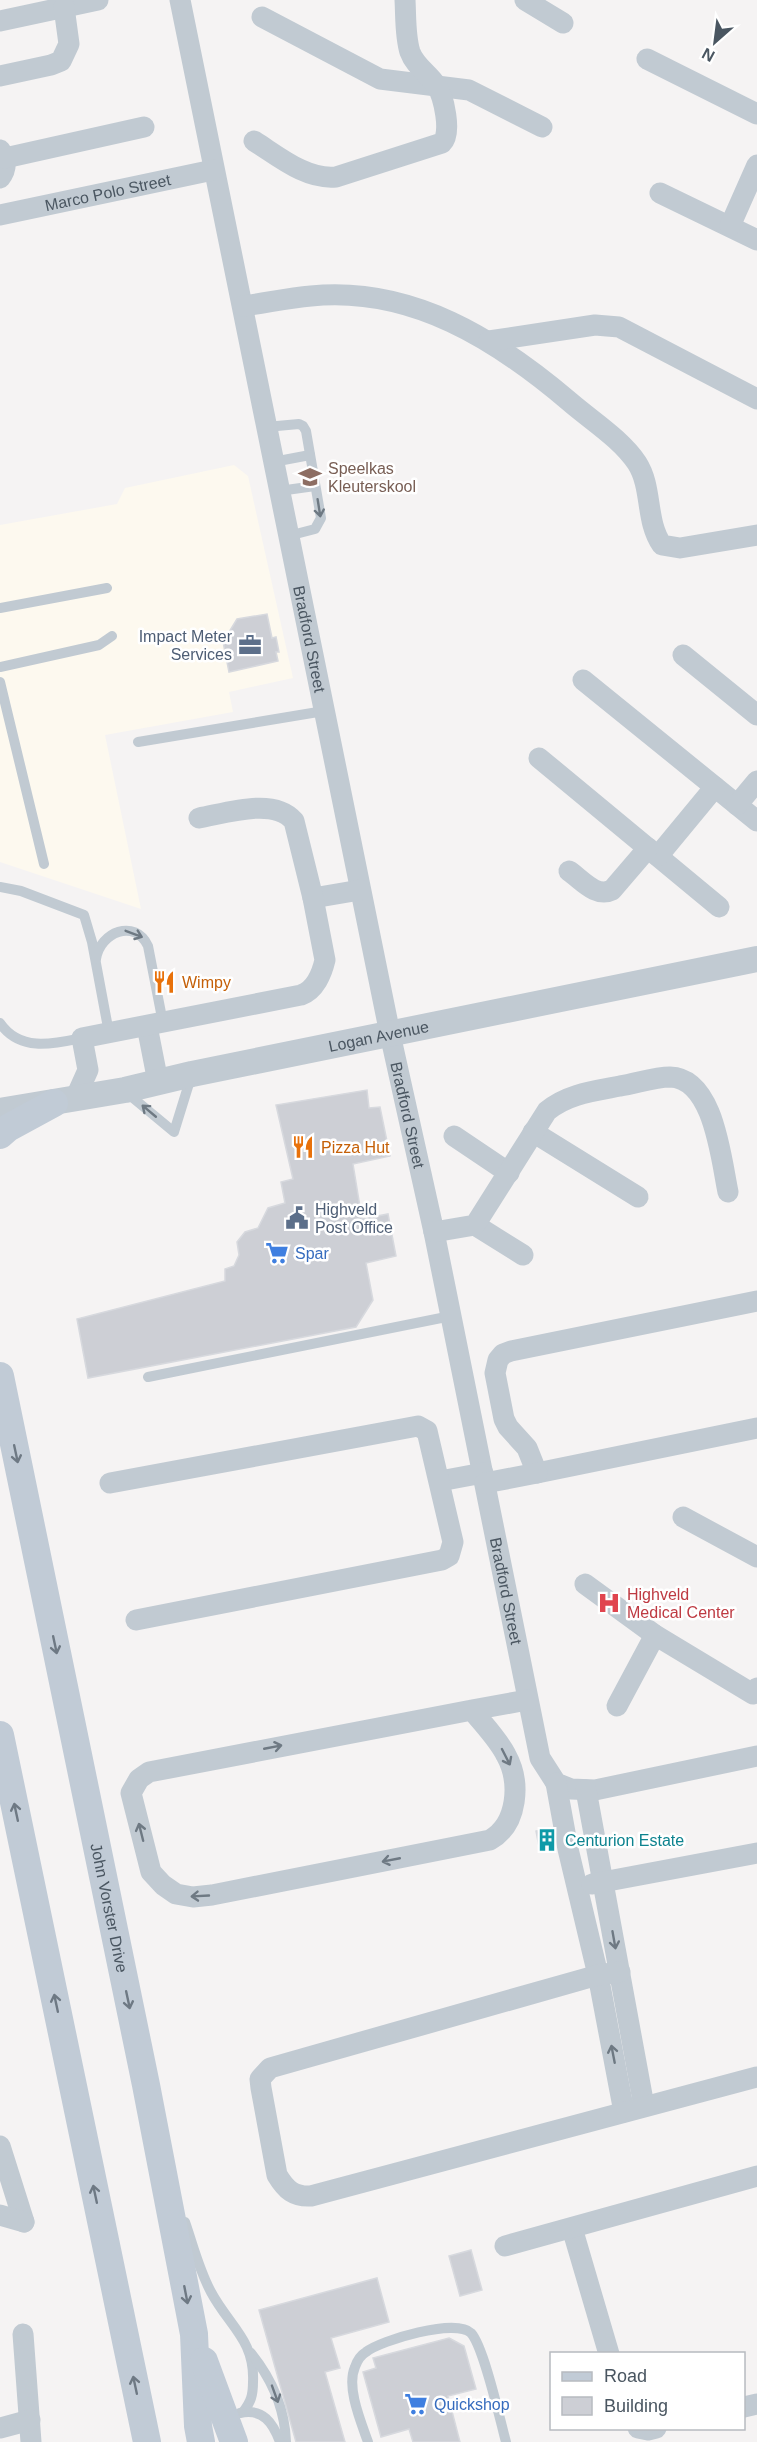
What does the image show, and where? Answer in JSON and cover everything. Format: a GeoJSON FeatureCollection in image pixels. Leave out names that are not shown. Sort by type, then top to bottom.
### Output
{"type":"FeatureCollection","features":[{"type":"Feature","properties":{"kind":"main road"},"geometry":{"type":"LineString","coordinates":[[0,1135],[8,1128],[64,1101]]}},
{"type":"Feature","properties":{"kind":"main road","name":"John Vorster Drive"},"geometry":{"type":"LineString","coordinates":[[0,1376],[146,2085],[194,2334],[218,2427]]}},
{"type":"Feature","properties":{"kind":"main road"},"geometry":{"type":"LineString","coordinates":[[0,1735],[147,2442]]}},
{"type":"Feature","properties":{"kind":"street"},"geometry":{"type":"LineString","coordinates":[[0,21],[98,0]]}},
{"type":"Feature","properties":{"kind":"street","name":"Bradford Street"},"geometry":{"type":"LineString","coordinates":[[180,0],[360,890],[434,1232],[528,1700],[542,1764],[556,1783],[598,1976],[634,2109]]}},
{"type":"Feature","properties":{"kind":"street"},"geometry":{"type":"LineString","coordinates":[[254,141],[303,170],[324,178],[336,177],[442,143],[445,140],[447,127],[438,87],[411,55],[405,0]]}},
{"type":"Feature","properties":{"kind":"street"},"geometry":{"type":"LineString","coordinates":[[525,0],[563,23]]}},
{"type":"Feature","properties":{"kind":"street"},"geometry":{"type":"LineString","coordinates":[[0,76],[61,61],[69,44],[64,7]]}},
{"type":"Feature","properties":{"kind":"street"},"geometry":{"type":"LineString","coordinates":[[262,17],[380,79],[469,90],[542,128]]}},
{"type":"Feature","properties":{"kind":"street"},"geometry":{"type":"LineString","coordinates":[[647,59],[757,114]]}},
{"type":"Feature","properties":{"kind":"street"},"geometry":{"type":"LineString","coordinates":[[2,162],[144,127]]}},
{"type":"Feature","properties":{"kind":"street"},"geometry":{"type":"LineString","coordinates":[[730,226],[757,165]]}},
{"type":"Feature","properties":{"kind":"street","name":"Marco Polo Street"},"geometry":{"type":"LineString","coordinates":[[0,214],[213,170]]}},
{"type":"Feature","properties":{"kind":"street"},"geometry":{"type":"LineString","coordinates":[[660,193],[757,240]]}},
{"type":"Feature","properties":{"kind":"street"},"geometry":{"type":"LineString","coordinates":[[243,306],[312,296],[393,301],[442,317],[489,341],[552,387],[623,447],[637,463],[642,473],[654,533],[662,545],[680,548],[757,535]]}},
{"type":"Feature","properties":{"kind":"street"},"geometry":{"type":"LineString","coordinates":[[489,341],[609,325],[619,327],[757,399]]}},
{"type":"Feature","properties":{"kind":"street"},"geometry":{"type":"LineString","coordinates":[[683,655],[757,715]]}},
{"type":"Feature","properties":{"kind":"street"},"geometry":{"type":"LineString","coordinates":[[583,680],[757,821]]}},
{"type":"Feature","properties":{"kind":"street"},"geometry":{"type":"LineString","coordinates":[[539,758],[719,907]]}},
{"type":"Feature","properties":{"kind":"street"},"geometry":{"type":"LineString","coordinates":[[737,805],[757,781]]}},
{"type":"Feature","properties":{"kind":"street"},"geometry":{"type":"LineString","coordinates":[[569,871],[596,891],[602,893],[612,890],[653,852],[715,786]]}},
{"type":"Feature","properties":{"kind":"street"},"geometry":{"type":"LineString","coordinates":[[64,1101],[88,1070],[88,1059],[82,1038],[155,1025],[308,992],[318,979],[325,960],[294,821],[273,808],[199,818]]}},
{"type":"Feature","properties":{"kind":"street"},"geometry":{"type":"LineString","coordinates":[[313,898],[360,890]]}},
{"type":"Feature","properties":{"kind":"street","name":"Logan Avenue"},"geometry":{"type":"LineString","coordinates":[[0,1111],[124,1090],[192,1074],[757,959]]}},
{"type":"Feature","properties":{"kind":"street"},"geometry":{"type":"LineString","coordinates":[[155,1025],[159,1082]]}},
{"type":"Feature","properties":{"kind":"street"},"geometry":{"type":"LineString","coordinates":[[474,1225],[547,1111],[555,1104],[580,1094],[670,1077],[694,1086],[701,1095],[707,1108],[728,1192]]}},
{"type":"Feature","properties":{"kind":"street"},"geometry":{"type":"LineString","coordinates":[[533,1132],[638,1197]]}},
{"type":"Feature","properties":{"kind":"street"},"geometry":{"type":"LineString","coordinates":[[454,1136],[509,1173]]}},
{"type":"Feature","properties":{"kind":"street"},"geometry":{"type":"LineString","coordinates":[[434,1232],[474,1225],[523,1255]]}},
{"type":"Feature","properties":{"kind":"street"},"geometry":{"type":"LineString","coordinates":[[537,1473],[527,1448],[508,1427],[504,1419],[495,1374],[495,1367],[503,1354],[757,1301]]}},
{"type":"Feature","properties":{"kind":"street"},"geometry":{"type":"LineString","coordinates":[[110,1483],[411,1425],[427,1431],[453,1542],[450,1556],[442,1560],[136,1620]]}},
{"type":"Feature","properties":{"kind":"street"},"geometry":{"type":"LineString","coordinates":[[440,1481],[537,1473],[757,1428]]}},
{"type":"Feature","properties":{"kind":"street"},"geometry":{"type":"LineString","coordinates":[[683,1517],[757,1557]]}},
{"type":"Feature","properties":{"kind":"street"},"geometry":{"type":"LineString","coordinates":[[585,1584],[655,1635],[756,1696]]}},
{"type":"Feature","properties":{"kind":"street"},"geometry":{"type":"LineString","coordinates":[[617,1706],[655,1635]]}},
{"type":"Feature","properties":{"kind":"street"},"geometry":{"type":"LineString","coordinates":[[472,1710],[507,1756],[513,1774],[514,1805],[511,1818],[500,1834],[490,1840],[212,1896],[193,1897],[176,1894],[151,1872],[131,1793],[139,1779],[149,1773],[472,1710],[528,1700]]}},
{"type":"Feature","properties":{"kind":"street"},"geometry":{"type":"LineString","coordinates":[[556,1783],[571,1789],[586,1790],[757,1756]]}},
{"type":"Feature","properties":{"kind":"street"},"geometry":{"type":"LineString","coordinates":[[586,1790],[620,1972],[634,2109]]}},
{"type":"Feature","properties":{"kind":"street"},"geometry":{"type":"LineString","coordinates":[[577,1886],[757,1853]]}},
{"type":"Feature","properties":{"kind":"street"},"geometry":{"type":"LineString","coordinates":[[620,1972],[598,1976],[270,2068],[260,2079],[277,2175],[284,2188],[301,2197],[311,2196],[757,2077]]}},
{"type":"Feature","properties":{"kind":"street"},"geometry":{"type":"LineString","coordinates":[[0,2146],[24,2222],[0,2215]]}},
{"type":"Feature","properties":{"kind":"street"},"geometry":{"type":"LineString","coordinates":[[505,2246],[757,2176]]}},
{"type":"Feature","properties":{"kind":"street"},"geometry":{"type":"LineString","coordinates":[[572,2228],[608,2352]]}},
{"type":"Feature","properties":{"kind":"street"},"geometry":{"type":"LineString","coordinates":[[23,2334],[31,2442]]}},
{"type":"Feature","properties":{"kind":"street"},"geometry":{"type":"LineString","coordinates":[[0,2428],[30,2420]]}},
{"type":"Feature","properties":{"kind":"lane"},"geometry":{"type":"LineString","coordinates":[[266,427],[292,424],[303,426],[310,455],[321,518],[319,525],[311,532],[288,536]]}},
{"type":"Feature","properties":{"kind":"lane"},"geometry":{"type":"LineString","coordinates":[[273,462],[310,455]]}},
{"type":"Feature","properties":{"kind":"lane"},"geometry":{"type":"LineString","coordinates":[[279,491],[315,486]]}},
{"type":"Feature","properties":{"kind":"lane"},"geometry":{"type":"LineString","coordinates":[[0,608],[107,588]]}},
{"type":"Feature","properties":{"kind":"lane"},"geometry":{"type":"LineString","coordinates":[[0,667],[99,645],[112,636]]}},
{"type":"Feature","properties":{"kind":"lane"},"geometry":{"type":"LineString","coordinates":[[0,681],[44,864]]}},
{"type":"Feature","properties":{"kind":"lane"},"geometry":{"type":"LineString","coordinates":[[138,742],[324,711]]}},
{"type":"Feature","properties":{"kind":"lane"},"geometry":{"type":"LineString","coordinates":[[0,887],[21,891],[84,915],[96,962],[109,1033]]}},
{"type":"Feature","properties":{"kind":"lane"},"geometry":{"type":"LineString","coordinates":[[96,962],[102,942],[120,930],[145,938],[148,946],[155,1025]]}},
{"type":"Feature","properties":{"kind":"lane"},"geometry":{"type":"LineString","coordinates":[[0,1023],[9,1034],[35,1044],[82,1038]]}},
{"type":"Feature","properties":{"kind":"lane"},"geometry":{"type":"LineString","coordinates":[[124,1090],[174,1132],[192,1074]]}},
{"type":"Feature","properties":{"kind":"lane"},"geometry":{"type":"LineString","coordinates":[[148,1377],[451,1316]]}},
{"type":"Feature","properties":{"kind":"lane"},"geometry":{"type":"LineString","coordinates":[[166,2198],[181,2208],[204,2278],[212,2294],[266,2371],[278,2400],[286,2442]]}},
{"type":"Feature","properties":{"kind":"lane"},"geometry":{"type":"LineString","coordinates":[[368,2442],[355,2406],[352,2376],[354,2368],[364,2353],[416,2333],[457,2328],[471,2334],[479,2348],[506,2442]]}},
{"type":"Feature","properties":{"kind":"lane"},"geometry":{"type":"LineString","coordinates":[[218,2427],[249,2405],[252,2395],[251,2352]]}},
{"type":"Feature","properties":{"kind":"lane"},"geometry":{"type":"LineString","coordinates":[[218,2427],[258,2413],[267,2417],[280,2442]]}},
{"type":"Feature","properties":{"kind":"shaded area"},"geometry":{"type":"Polygon","coordinates":[[[234,465],[248,476],[293,678],[229,692],[233,712],[105,735],[141,909],[0,862],[0,525],[117,504],[125,488],[234,465]]]}},
{"type":"Feature","properties":{"kind":"building","name":"Impact Meter Services"},"geometry":{"type":"Polygon","coordinates":[[[267,614],[272,638],[276,637],[278,661],[229,672],[223,642],[237,619],[267,614]]]}},
{"type":"Feature","properties":{"kind":"building"},"geometry":{"type":"Polygon","coordinates":[[[367,1090],[369,1108],[380,1107],[390,1156],[353,1164],[362,1219],[388,1214],[396,1256],[366,1263],[373,1300],[356,1327],[88,1378],[77,1319],[225,1281],[225,1269],[234,1266],[239,1255],[237,1242],[245,1232],[258,1228],[268,1208],[285,1203],[281,1182],[293,1179],[276,1105],[367,1090]]]}},
{"type":"Feature","properties":{"kind":"building","name":"Centurion Estate"},"geometry":{"type":"Polygon","coordinates":[[[551,1828],[555,1850],[540,1852],[536,1831],[551,1828]]]}},
{"type":"Feature","properties":{"kind":"building"},"geometry":{"type":"Polygon","coordinates":[[[471,2250],[482,2290],[460,2296],[449,2256],[471,2250]]]}},
{"type":"Feature","properties":{"kind":"building"},"geometry":{"type":"Polygon","coordinates":[[[377,2278],[389,2322],[331,2338],[340,2368],[325,2372],[345,2442],[296,2442],[259,2310],[377,2278]]]}},
{"type":"Feature","properties":{"kind":"building"},"geometry":{"type":"Polygon","coordinates":[[[449,2338],[464,2346],[476,2389],[448,2396],[460,2442],[413,2442],[409,2429],[381,2437],[363,2372],[376,2368],[373,2358],[449,2338]]]}},
{"type":"Feature","properties":{"kind":"place","name":"Speelkas Kleuterskool"},"geometry":{"type":"Point","coordinates":[310,477]}},
{"type":"Feature","properties":{"kind":"place","name":"Impact Meter Services"},"geometry":{"type":"Point","coordinates":[250,645]}},
{"type":"Feature","properties":{"kind":"place","name":"Wimpy"},"geometry":{"type":"Point","coordinates":[164,982]}},
{"type":"Feature","properties":{"kind":"place","name":"Pizza Hut"},"geometry":{"type":"Point","coordinates":[303,1147]}},
{"type":"Feature","properties":{"kind":"place","name":"Highveld Post Office"},"geometry":{"type":"Point","coordinates":[297,1218]}},
{"type":"Feature","properties":{"kind":"place","name":"Spar"},"geometry":{"type":"Point","coordinates":[277,1253]}},
{"type":"Feature","properties":{"kind":"place","name":"Highveld Medical Center"},"geometry":{"type":"Point","coordinates":[609,1603]}},
{"type":"Feature","properties":{"kind":"place","name":"Centurion Estate"},"geometry":{"type":"Point","coordinates":[547,1840]}},
{"type":"Feature","properties":{"kind":"place","name":"Quickshop"},"geometry":{"type":"Point","coordinates":[416,2404]}}]}
